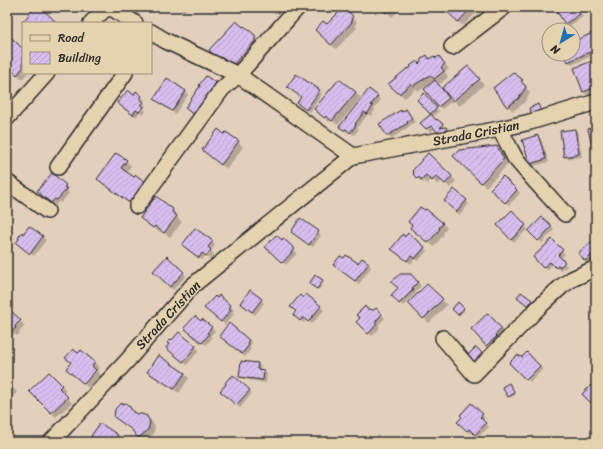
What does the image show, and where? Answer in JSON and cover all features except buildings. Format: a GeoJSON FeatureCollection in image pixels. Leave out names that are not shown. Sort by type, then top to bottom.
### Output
{"type":"FeatureCollection","features":[{"type":"Feature","properties":{"kind":"street"},"geometry":{"type":"LineString","coordinates":[[137,206],[222,89],[238,75],[298,7]]}},
{"type":"Feature","properties":{"kind":"street"},"geometry":{"type":"LineString","coordinates":[[452,47],[504,7]]}},
{"type":"Feature","properties":{"kind":"street"},"geometry":{"type":"LineString","coordinates":[[92,22],[106,8],[113,9],[133,22]]}},
{"type":"Feature","properties":{"kind":"street"},"geometry":{"type":"LineString","coordinates":[[152,34],[238,75],[354,156]]}},
{"type":"Feature","properties":{"kind":"street"},"geometry":{"type":"LineString","coordinates":[[7,118],[46,74]]}},
{"type":"Feature","properties":{"kind":"street"},"geometry":{"type":"LineString","coordinates":[[58,167],[123,74]]}},
{"type":"Feature","properties":{"kind":"street","name":"Strada Cristian"},"geometry":{"type":"LineString","coordinates":[[51,442],[126,361],[192,286],[354,156],[500,129],[530,122],[596,102]]}},
{"type":"Feature","properties":{"kind":"street"},"geometry":{"type":"LineString","coordinates":[[500,129],[515,158],[565,214]]}},
{"type":"Feature","properties":{"kind":"street"},"geometry":{"type":"LineString","coordinates":[[7,182],[47,211]]}},
{"type":"Feature","properties":{"kind":"street"},"geometry":{"type":"LineString","coordinates":[[443,338],[474,374],[562,286],[572,279],[596,268]]}}]}
